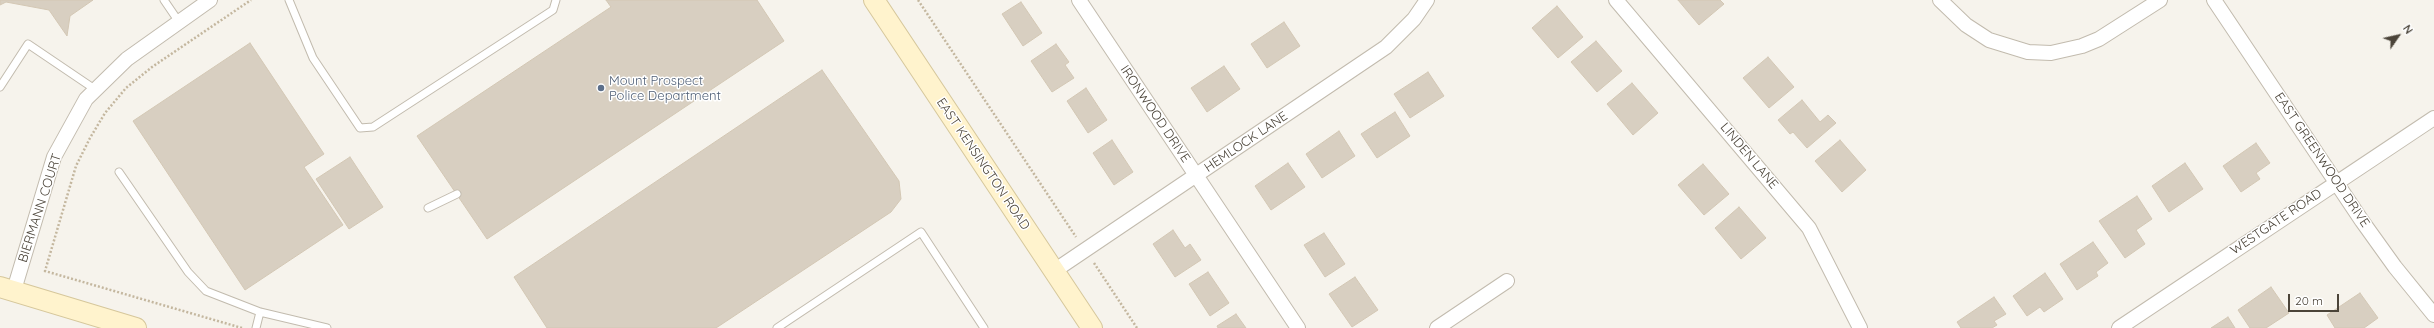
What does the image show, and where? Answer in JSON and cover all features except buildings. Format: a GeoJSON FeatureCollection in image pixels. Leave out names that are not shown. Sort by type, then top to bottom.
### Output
{"type":"FeatureCollection","features":[{"type":"Feature","properties":{"kind":"main road","name":"EAST KENSINGTON ROAD"},"geometry":{"type":"LineString","coordinates":[[874,0],[1092,328]]}},
{"type":"Feature","properties":{"kind":"main road"},"geometry":{"type":"LineString","coordinates":[[7,288],[136,328]]}},
{"type":"Feature","properties":{"kind":"street","name":"IRONWOOD DRIVE"},"geometry":{"type":"LineString","coordinates":[[1079,0],[1298,328]]}},
{"type":"Feature","properties":{"kind":"street","name":"HEMLOCK LANE"},"geometry":{"type":"LineString","coordinates":[[1054,271],[1386,46],[1414,19],[1427,0]]}},
{"type":"Feature","properties":{"kind":"street","name":"LINDEN LANE"},"geometry":{"type":"LineString","coordinates":[[1616,0],[1809,228],[1860,328]]}},
{"type":"Feature","properties":{"kind":"street"},"geometry":{"type":"LineString","coordinates":[[1940,0],[1966,25],[1989,40],[2028,52],[2051,53],[2082,46],[2098,39],[2160,0]]}},
{"type":"Feature","properties":{"kind":"street","name":"EAST GREENWOOD DRIVE"},"geometry":{"type":"LineString","coordinates":[[2214,0],[2395,267],[2434,315]]}},
{"type":"Feature","properties":{"kind":"street","name":"BIERMANN COURT"},"geometry":{"type":"LineString","coordinates":[[7,288],[54,157],[86,99],[126,59],[208,1]]}},
{"type":"Feature","properties":{"kind":"street","name":"WESTGATE ROAD"},"geometry":{"type":"LineString","coordinates":[[2119,328],[2336,181],[2434,118]]}},
{"type":"Feature","properties":{"kind":"street"},"geometry":{"type":"LineString","coordinates":[[1437,328],[1507,281]]}},
{"type":"Feature","properties":{"kind":"lane"},"geometry":{"type":"LineString","coordinates":[[164,0],[179,22]]}},
{"type":"Feature","properties":{"kind":"lane"},"geometry":{"type":"LineString","coordinates":[[289,0],[313,58],[360,128],[373,127],[554,10],[556,0]]}},
{"type":"Feature","properties":{"kind":"lane"},"geometry":{"type":"LineString","coordinates":[[0,87],[28,44],[96,90]]}},
{"type":"Feature","properties":{"kind":"lane"},"geometry":{"type":"LineString","coordinates":[[119,172],[188,272],[206,291],[260,312],[327,328]]}},
{"type":"Feature","properties":{"kind":"lane"},"geometry":{"type":"LineString","coordinates":[[428,208],[457,194]]}},
{"type":"Feature","properties":{"kind":"lane"},"geometry":{"type":"LineString","coordinates":[[778,328],[921,232],[984,328]]}},
{"type":"Feature","properties":{"kind":"lane"},"geometry":{"type":"LineString","coordinates":[[256,328],[260,312]]}},
{"type":"Feature","properties":{"kind":"path"},"geometry":{"type":"LineString","coordinates":[[918,0],[1137,328]]}},
{"type":"Feature","properties":{"kind":"place","name":"Mount Prospect Police Department"},"geometry":{"type":"Point","coordinates":[601,88]}}]}
